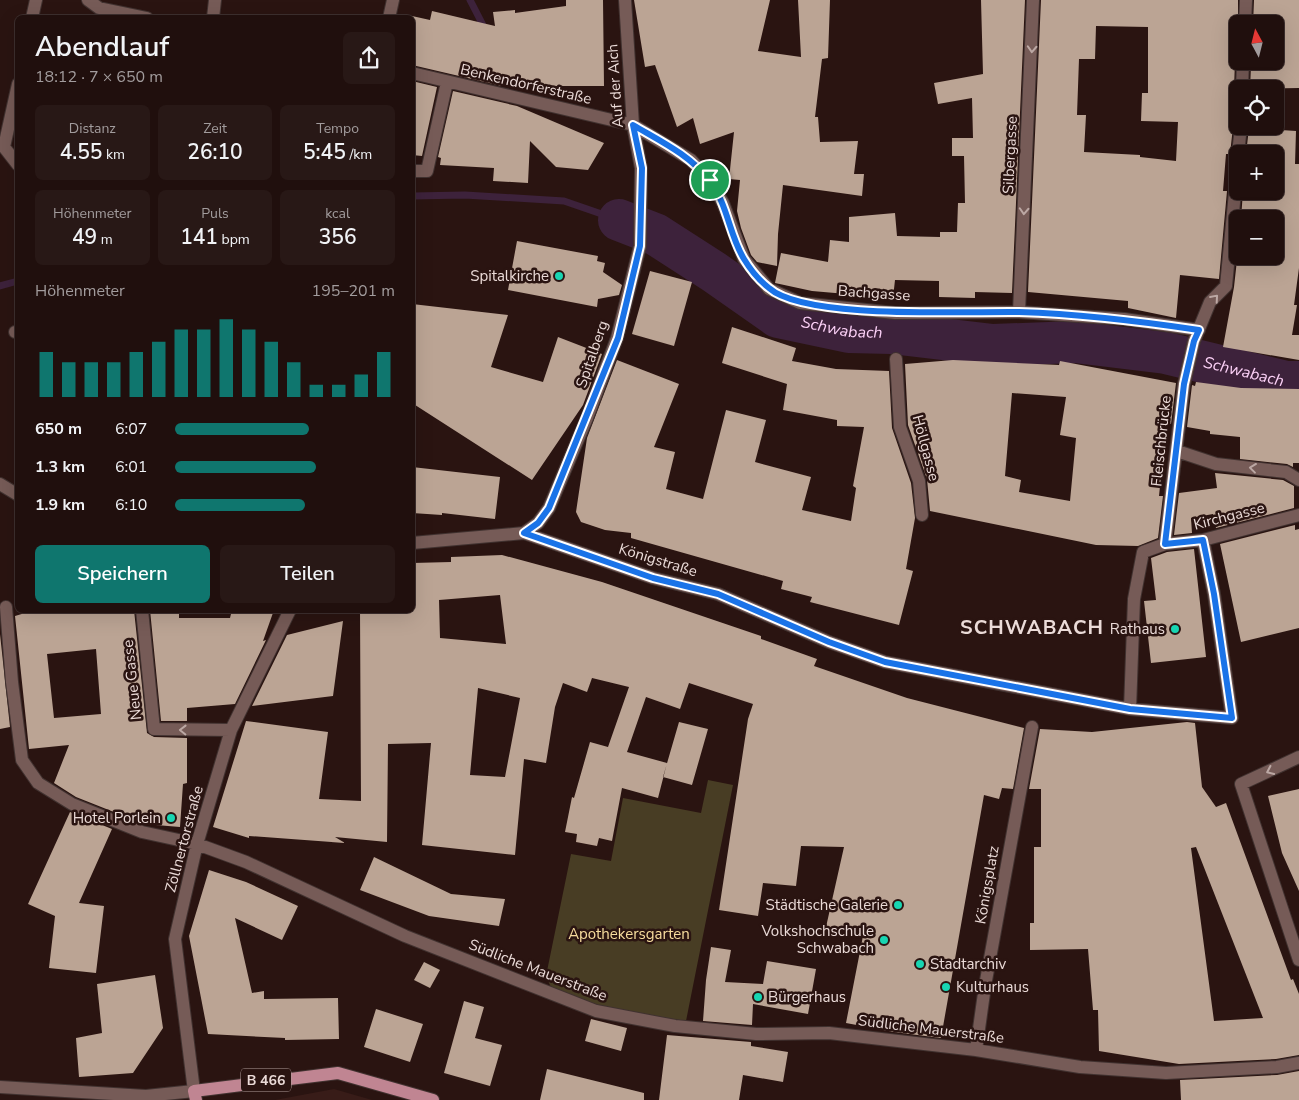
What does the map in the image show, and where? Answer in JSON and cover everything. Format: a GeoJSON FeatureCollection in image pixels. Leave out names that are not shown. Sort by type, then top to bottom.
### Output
{"type":"FeatureCollection","features":[{"type":"Feature","properties":{"kind":"main road","name":"B 466"},"geometry":{"type":"LineString","coordinates":[[195,1095],[338,1073],[433,1100]]}},
{"type":"Feature","properties":{"kind":"street"},"geometry":{"type":"LineString","coordinates":[[33,15],[36,0]]}},
{"type":"Feature","properties":{"kind":"street"},"geometry":{"type":"LineString","coordinates":[[88,0],[98,13],[118,15]]}},
{"type":"Feature","properties":{"kind":"street"},"geometry":{"type":"LineString","coordinates":[[212,15],[215,0]]}},
{"type":"Feature","properties":{"kind":"street"},"geometry":{"type":"LineString","coordinates":[[390,15],[393,0]]}},
{"type":"Feature","properties":{"kind":"street","name":"Auf der Aich"},"geometry":{"type":"LineString","coordinates":[[625,0],[633,125],[642,168]]}},
{"type":"Feature","properties":{"kind":"street","name":"Silbergasse"},"geometry":{"type":"LineString","coordinates":[[1019,312],[1033,0]]}},
{"type":"Feature","properties":{"kind":"street"},"geometry":{"type":"LineString","coordinates":[[1245,15],[1246,0]]}},
{"type":"Feature","properties":{"kind":"street","name":"Benkendorferstraße"},"geometry":{"type":"LineString","coordinates":[[415,74],[633,125]]}},
{"type":"Feature","properties":{"kind":"street"},"geometry":{"type":"LineString","coordinates":[[415,171],[427,170],[447,82]]}},
{"type":"Feature","properties":{"kind":"street"},"geometry":{"type":"LineString","coordinates":[[15,98],[4,147],[15,162]]}},
{"type":"Feature","properties":{"kind":"street","name":"Bachgasse"},"geometry":{"type":"LineString","coordinates":[[633,125],[691,160],[710,180],[723,203],[744,259],[769,289],[800,303],[895,313],[1019,312],[1124,319],[1197,336]]}},
{"type":"Feature","properties":{"kind":"street","name":"Spitalberg"},"geometry":{"type":"LineString","coordinates":[[524,533],[538,523],[549,508],[618,338],[640,246],[642,168]]}},
{"type":"Feature","properties":{"kind":"street","name":"Fleischbrücke"},"geometry":{"type":"LineString","coordinates":[[1165,544],[1184,384],[1197,336],[1210,302],[1226,286],[1234,200]]}},
{"type":"Feature","properties":{"kind":"street","name":"Höllgasse"},"geometry":{"type":"LineString","coordinates":[[896,359],[900,427],[919,482],[922,515]]}},
{"type":"Feature","properties":{"kind":"street"},"geometry":{"type":"LineString","coordinates":[[1177,451],[1216,464],[1286,472],[1299,480]]}},
{"type":"Feature","properties":{"kind":"street"},"geometry":{"type":"LineString","coordinates":[[0,484],[15,493]]}},
{"type":"Feature","properties":{"kind":"street","name":"Kirchgasse"},"geometry":{"type":"LineString","coordinates":[[1165,544],[1203,540],[1299,515]]}},
{"type":"Feature","properties":{"kind":"street","name":"Königstraße"},"geometry":{"type":"LineString","coordinates":[[415,543],[524,533],[653,578],[718,594],[829,642],[885,662],[1130,709]]}},
{"type":"Feature","properties":{"kind":"street"},"geometry":{"type":"LineString","coordinates":[[1165,544],[1143,552],[1134,599],[1130,709],[1232,718],[1214,594],[1203,540]]}},
{"type":"Feature","properties":{"kind":"street","name":"Südliche Mauerstraße"},"geometry":{"type":"LineString","coordinates":[[8,605],[12,682],[22,760],[38,783],[72,804],[142,832],[198,844],[246,862],[404,936],[596,1011],[675,1026],[746,1033],[829,1033],[976,1050],[1080,1067],[1166,1073],[1276,1067],[1299,1063]]}},
{"type":"Feature","properties":{"kind":"street","name":"Neue Gasse"},"geometry":{"type":"LineString","coordinates":[[142,613],[154,729],[232,730]]}},
{"type":"Feature","properties":{"kind":"street","name":"Zöllnertorstraße"},"geometry":{"type":"LineString","coordinates":[[195,1095],[175,939],[198,844],[232,730],[289,613]]}},
{"type":"Feature","properties":{"kind":"street","name":"Königsplatz"},"geometry":{"type":"LineString","coordinates":[[976,1050],[987,977],[1032,727]]}},
{"type":"Feature","properties":{"kind":"street"},"geometry":{"type":"LineString","coordinates":[[1299,757],[1241,784],[1299,960]]}},
{"type":"Feature","properties":{"kind":"street"},"geometry":{"type":"LineString","coordinates":[[0,1087],[146,1096],[195,1095]]}},
{"type":"Feature","properties":{"kind":"shaded area"},"geometry":{"type":"Polygon","coordinates":[[[334,1089],[372,1100],[275,1100],[334,1089]]]}},
{"type":"Feature","properties":{"kind":"green space","name":"Apothekersgarten"},"geometry":{"type":"Polygon","coordinates":[[[708,780],[733,785],[686,1021],[613,1010],[553,992],[546,976],[571,854],[611,861],[623,798],[701,813],[708,780]]]}},
{"type":"Feature","properties":{"kind":"building"},"geometry":{"type":"Polygon","coordinates":[[[566,0],[603,0],[604,86],[502,86],[415,66],[415,17],[430,20],[432,11],[495,26],[493,12],[515,10],[515,13],[566,6],[566,0]]]}},
{"type":"Feature","properties":{"kind":"building"},"geometry":{"type":"Polygon","coordinates":[[[634,0],[770,0],[758,51],[801,57],[798,0],[830,0],[828,58],[822,59],[815,117],[818,117],[820,142],[858,141],[854,174],[864,174],[862,196],[783,185],[777,266],[757,262],[751,255],[741,228],[737,211],[740,180],[729,179],[734,132],[700,144],[693,118],[677,127],[655,65],[645,67],[634,0]]]}},
{"type":"Feature","properties":{"kind":"building"},"geometry":{"type":"Polygon","coordinates":[[[981,0],[1025,0],[1012,293],[975,292],[975,298],[939,297],[939,281],[895,280],[893,298],[812,291],[775,283],[781,253],[828,262],[830,240],[849,242],[849,217],[895,213],[897,236],[940,237],[940,232],[957,232],[958,203],[965,203],[964,156],[952,156],[952,138],[973,138],[972,98],[938,104],[934,83],[983,74],[981,0]]]}},
{"type":"Feature","properties":{"kind":"building"},"geometry":{"type":"Polygon","coordinates":[[[1041,0],[1238,0],[1238,15],[1229,15],[1229,70],[1235,70],[1234,80],[1229,80],[1229,135],[1232,135],[1229,154],[1226,154],[1223,191],[1227,191],[1219,279],[1180,275],[1176,318],[1128,308],[1128,301],[1028,292],[1041,0]],[[1096,26],[1095,59],[1079,59],[1077,115],[1086,115],[1084,152],[1140,155],[1140,157],[1176,161],[1178,122],[1141,121],[1142,93],[1148,93],[1148,27],[1096,26]]]}},
{"type":"Feature","properties":{"kind":"building"},"geometry":{"type":"Polygon","coordinates":[[[1254,0],[1299,0],[1299,88],[1284,88],[1284,80],[1250,80],[1251,70],[1284,70],[1284,15],[1253,15],[1254,0]]]}},
{"type":"Feature","properties":{"kind":"building"},"geometry":{"type":"Polygon","coordinates":[[[415,82],[437,87],[422,156],[415,155],[415,82]]]}},
{"type":"Feature","properties":{"kind":"building"},"geometry":{"type":"Polygon","coordinates":[[[453,91],[517,106],[604,143],[588,170],[556,167],[530,141],[528,183],[493,181],[494,168],[440,165],[441,158],[438,157],[453,91]]]}},
{"type":"Feature","properties":{"kind":"building"},"geometry":{"type":"Polygon","coordinates":[[[1284,130],[1296,131],[1295,164],[1299,164],[1299,268],[1294,305],[1297,305],[1292,335],[1299,335],[1299,360],[1223,347],[1236,265],[1284,265],[1284,210],[1242,210],[1242,200],[1284,200],[1284,145],[1247,145],[1248,135],[1284,135],[1284,130]]]}},
{"type":"Feature","properties":{"kind":"building","name":"Spitalkirche"},"geometry":{"type":"Polygon","coordinates":[[[517,241],[598,256],[597,261],[605,263],[603,272],[622,285],[619,295],[598,299],[597,307],[508,290],[517,241]]]}},
{"type":"Feature","properties":{"kind":"building"},"geometry":{"type":"Polygon","coordinates":[[[650,271],[692,282],[674,346],[632,334],[650,271]]]}},
{"type":"Feature","properties":{"kind":"building"},"geometry":{"type":"Polygon","coordinates":[[[415,304],[508,315],[491,367],[543,382],[558,337],[602,354],[583,405],[532,480],[415,405],[415,304]]]}},
{"type":"Feature","properties":{"kind":"building"},"geometry":{"type":"Polygon","coordinates":[[[732,327],[796,348],[792,361],[836,369],[889,371],[892,428],[911,483],[915,518],[906,569],[913,571],[899,625],[810,602],[812,597],[781,589],[783,581],[631,538],[631,533],[605,530],[581,522],[576,512],[587,438],[617,360],[679,384],[654,447],[675,452],[666,489],[703,499],[726,410],[766,420],[755,462],[811,477],[802,510],[851,521],[856,488],[853,486],[864,427],[837,426],[837,420],[783,410],[787,384],[722,363],[732,327]]]}},
{"type":"Feature","properties":{"kind":"building"},"geometry":{"type":"Polygon","coordinates":[[[953,360],[1059,365],[1060,361],[1176,383],[1171,424],[1168,423],[1164,447],[1159,496],[1163,496],[1158,538],[1138,546],[1096,545],[930,511],[927,479],[908,425],[905,364],[953,360]],[[1012,393],[1005,476],[1021,480],[1019,492],[1070,501],[1076,438],[1060,435],[1066,397],[1012,393]]]}},
{"type":"Feature","properties":{"kind":"building"},"geometry":{"type":"Polygon","coordinates":[[[1196,382],[1241,388],[1299,389],[1299,463],[1293,463],[1293,467],[1287,464],[1240,459],[1240,437],[1210,434],[1210,431],[1187,427],[1192,385],[1195,386],[1196,382]]]}},
{"type":"Feature","properties":{"kind":"building"},"geometry":{"type":"Polygon","coordinates":[[[415,467],[500,477],[495,519],[442,513],[442,515],[415,513],[415,467]]]}},
{"type":"Feature","properties":{"kind":"building"},"geometry":{"type":"Polygon","coordinates":[[[1215,473],[1283,480],[1294,486],[1294,508],[1216,528],[1213,514],[1191,518],[1192,533],[1174,535],[1179,493],[1217,488],[1215,473]]]}},
{"type":"Feature","properties":{"kind":"building"},"geometry":{"type":"Polygon","coordinates":[[[1295,525],[1295,530],[1299,529],[1299,628],[1241,642],[1220,544],[1295,525]]]}},
{"type":"Feature","properties":{"kind":"building","name":"Rathaus"},"geometry":{"type":"Polygon","coordinates":[[[1194,549],[1206,657],[1151,663],[1144,601],[1156,600],[1151,558],[1167,552],[1194,549]]]}},
{"type":"Feature","properties":{"kind":"building"},"geometry":{"type":"Polygon","coordinates":[[[502,555],[602,582],[761,636],[761,639],[817,659],[814,666],[907,698],[1024,728],[1013,789],[1002,788],[999,799],[984,795],[941,1038],[846,1023],[863,936],[826,927],[844,847],[801,846],[796,886],[763,883],[758,916],[719,910],[748,719],[753,704],[689,683],[680,709],[646,697],[627,752],[667,763],[658,798],[622,788],[612,841],[599,838],[597,846],[576,842],[577,834],[565,832],[572,797],[574,798],[590,742],[608,747],[629,687],[592,678],[587,692],[563,683],[555,707],[546,763],[524,759],[515,855],[422,845],[431,743],[388,744],[387,842],[335,837],[345,843],[249,836],[249,838],[213,827],[246,721],[328,732],[319,799],[361,801],[360,613],[415,613],[415,563],[451,562],[451,557],[502,555]],[[500,595],[439,600],[440,638],[506,644],[500,595]],[[478,688],[470,775],[505,777],[520,698],[478,688]]]}},
{"type":"Feature","properties":{"kind":"building"},"geometry":{"type":"Polygon","coordinates":[[[25,613],[134,613],[147,733],[154,737],[187,738],[187,783],[183,784],[180,827],[144,824],[76,797],[54,783],[69,745],[29,749],[15,616],[25,613]],[[96,649],[47,654],[54,718],[101,714],[96,649]]]}},
{"type":"Feature","properties":{"kind":"building"},"geometry":{"type":"Polygon","coordinates":[[[150,613],[179,613],[179,618],[230,618],[231,613],[273,613],[263,641],[266,640],[235,704],[187,708],[187,721],[161,721],[150,613]]]}},
{"type":"Feature","properties":{"kind":"building"},"geometry":{"type":"Polygon","coordinates":[[[343,621],[333,696],[252,706],[287,635],[343,621]]]}},
{"type":"Feature","properties":{"kind":"building"},"geometry":{"type":"Polygon","coordinates":[[[0,634],[10,727],[0,729],[0,634]]]}},
{"type":"Feature","properties":{"kind":"building"},"geometry":{"type":"Polygon","coordinates":[[[679,722],[708,729],[692,785],[663,777],[679,722]]]}},
{"type":"Feature","properties":{"kind":"building"},"geometry":{"type":"Polygon","coordinates":[[[1187,722],[1195,723],[1202,787],[1216,807],[1226,803],[1291,980],[1293,979],[1299,994],[1299,1055],[1276,1059],[1179,1064],[1099,1051],[1098,1010],[1093,1010],[1088,949],[1030,950],[1030,923],[1034,923],[1034,847],[1041,847],[1041,789],[1029,789],[1040,729],[1092,732],[1187,722]],[[1196,847],[1191,848],[1214,1021],[1263,1018],[1196,847]]]}},
{"type":"Feature","properties":{"kind":"building"},"geometry":{"type":"Polygon","coordinates":[[[1299,789],[1299,891],[1282,853],[1268,796],[1299,789]]]}},
{"type":"Feature","properties":{"kind":"building"},"geometry":{"type":"Polygon","coordinates":[[[70,812],[112,829],[79,903],[104,906],[96,973],[49,968],[55,916],[28,904],[70,812]]]}},
{"type":"Feature","properties":{"kind":"building"},"geometry":{"type":"Polygon","coordinates":[[[374,857],[451,894],[505,899],[499,926],[429,916],[360,890],[374,857]]]}},
{"type":"Feature","properties":{"kind":"building"},"geometry":{"type":"Polygon","coordinates":[[[209,870],[246,882],[298,906],[282,940],[235,918],[252,993],[264,991],[264,999],[338,998],[339,1039],[285,1040],[285,1038],[208,1034],[189,936],[209,870]]]}},
{"type":"Feature","properties":{"kind":"building","name":"Bürgerhaus"},"geometry":{"type":"Polygon","coordinates":[[[711,947],[731,950],[725,982],[763,984],[767,961],[816,969],[808,1014],[753,1004],[752,1025],[703,1021],[711,947]]]}},
{"type":"Feature","properties":{"kind":"building"},"geometry":{"type":"Polygon","coordinates":[[[424,962],[440,970],[430,988],[414,980],[424,962]]]}},
{"type":"Feature","properties":{"kind":"building"},"geometry":{"type":"Polygon","coordinates":[[[155,975],[163,1028],[133,1073],[79,1077],[76,1038],[102,1033],[97,984],[155,975]]]}},
{"type":"Feature","properties":{"kind":"building"},"geometry":{"type":"Polygon","coordinates":[[[464,1001],[484,1007],[475,1038],[502,1045],[490,1086],[444,1073],[464,1001]]]}},
{"type":"Feature","properties":{"kind":"building"},"geometry":{"type":"Polygon","coordinates":[[[376,1009],[423,1024],[410,1062],[364,1047],[376,1009]]]}},
{"type":"Feature","properties":{"kind":"building"},"geometry":{"type":"Polygon","coordinates":[[[591,1019],[627,1028],[621,1051],[585,1041],[591,1019]]]}},
{"type":"Feature","properties":{"kind":"building"},"geometry":{"type":"Polygon","coordinates":[[[667,1035],[751,1042],[751,1046],[788,1052],[783,1082],[743,1075],[739,1100],[659,1100],[667,1035]]]}},
{"type":"Feature","properties":{"kind":"building"},"geometry":{"type":"Polygon","coordinates":[[[547,1069],[644,1093],[644,1100],[540,1100],[547,1069]]]}},
{"type":"Feature","properties":{"kind":"building"},"geometry":{"type":"Polygon","coordinates":[[[1299,1071],[1299,1100],[1181,1100],[1180,1080],[1277,1075],[1299,1071]]]}},
{"type":"Feature","properties":{"kind":"waterway"},"geometry":{"type":"LineString","coordinates":[[470,0],[486,31]]}},
{"type":"Feature","properties":{"kind":"waterway","name":"Schwabach"},"geometry":{"type":"LineString","coordinates":[[415,196],[465,195],[564,201],[619,220]]}},
{"type":"Feature","properties":{"kind":"waterway","name":"Schwabach"},"geometry":{"type":"LineString","coordinates":[[619,220],[655,234],[714,272],[778,317],[849,332],[891,333],[993,345],[1075,342],[1166,353],[1286,382],[1299,382]]}},
{"type":"Feature","properties":{"kind":"waterway","name":"Schwabach"},"geometry":{"type":"LineString","coordinates":[[0,286],[15,282]]}},
{"type":"Feature","properties":{"kind":"place","name":"Spitalkirche"},"geometry":{"type":"Point","coordinates":[559,276]}},
{"type":"Feature","properties":{"kind":"place","name":"Rathaus"},"geometry":{"type":"Point","coordinates":[1175,629]}},
{"type":"Feature","properties":{"kind":"place","name":"Hotel Porlein"},"geometry":{"type":"Point","coordinates":[171,818]}},
{"type":"Feature","properties":{"kind":"place","name":"Städtische Galerie"},"geometry":{"type":"Point","coordinates":[898,905]}},
{"type":"Feature","properties":{"kind":"place","name":"Volkshochschule Schwabach"},"geometry":{"type":"Point","coordinates":[884,940]}},
{"type":"Feature","properties":{"kind":"place","name":"Stadtarchiv"},"geometry":{"type":"Point","coordinates":[920,964]}},
{"type":"Feature","properties":{"kind":"place","name":"Kulturhaus"},"geometry":{"type":"Point","coordinates":[946,987]}},
{"type":"Feature","properties":{"kind":"place","name":"Bürgerhaus"},"geometry":{"type":"Point","coordinates":[758,997]}},
{"type":"Feature","properties":{"kind":"district","name":"SCHWABACH"},"geometry":{"type":"Point","coordinates":[1032,627]}},
{"type":"Feature","properties":{"kind":"route"},"geometry":{"type":"LineString","coordinates":[[633,125],[691,160],[710,180],[723,203],[744,259],[769,289],[800,303],[895,313],[1019,312],[1124,319],[1199,330],[1194,341],[1184,384],[1165,544],[1203,540],[1214,594],[1232,718],[1130,709],[885,662],[829,642],[718,594],[653,578],[524,533],[538,523],[549,508],[618,338],[640,246],[642,168],[633,125]]}}]}
